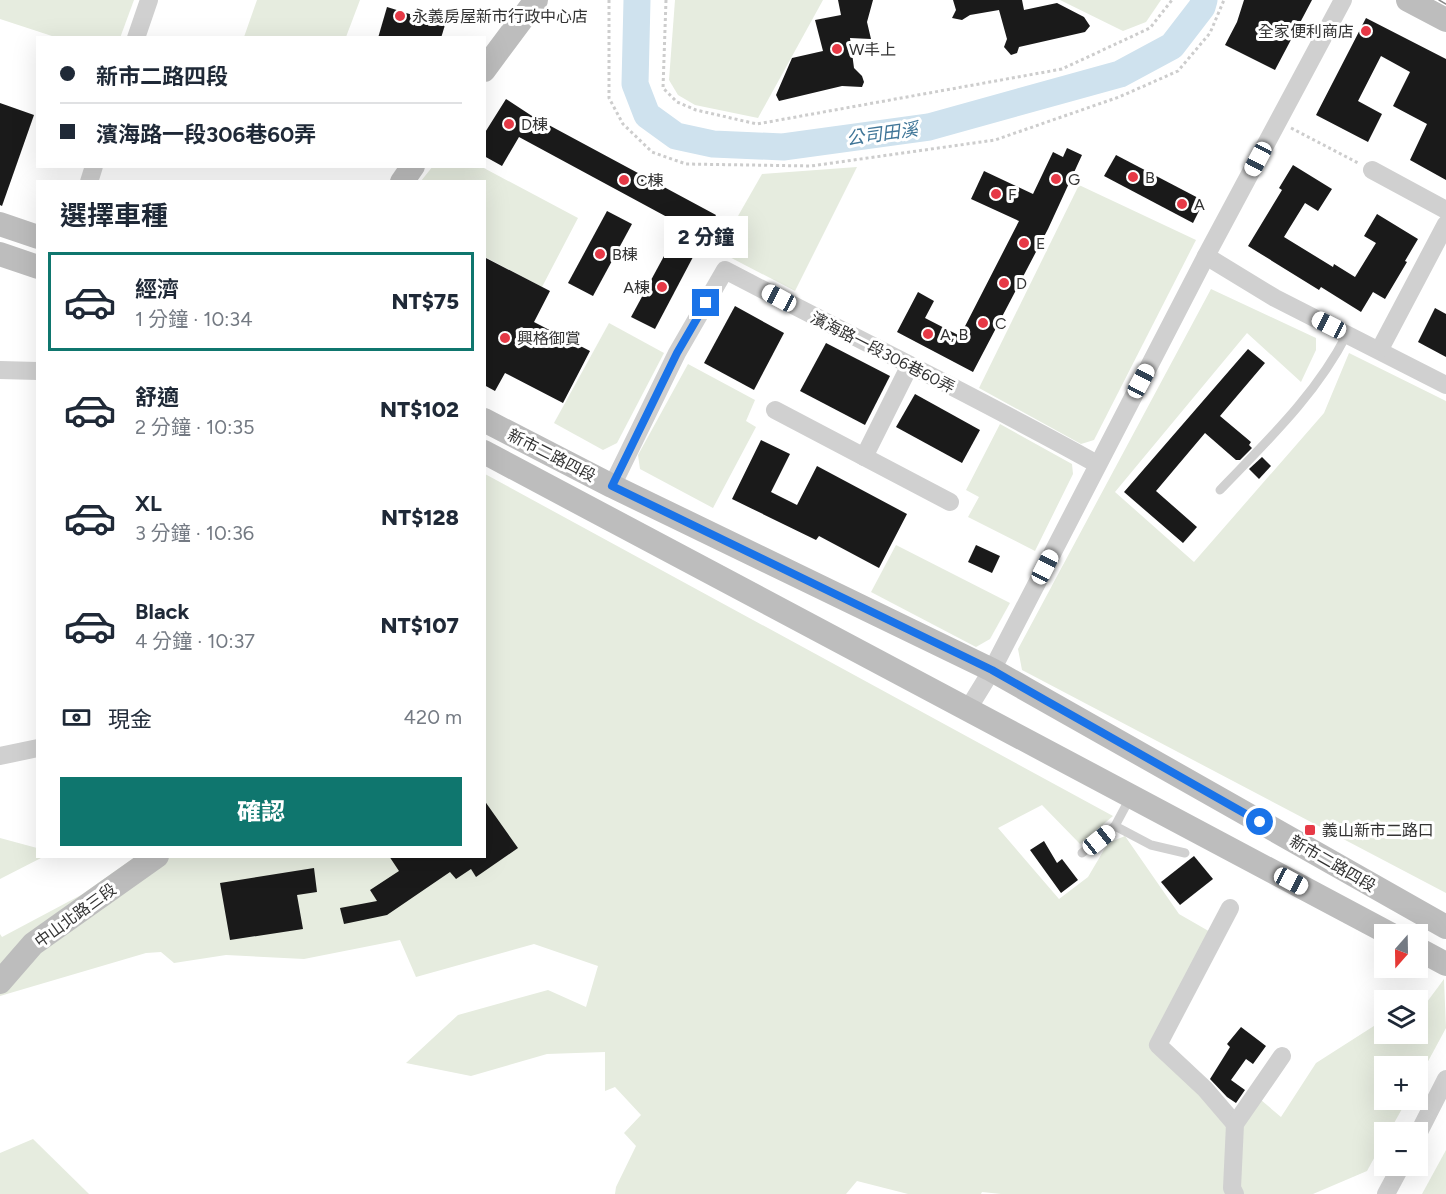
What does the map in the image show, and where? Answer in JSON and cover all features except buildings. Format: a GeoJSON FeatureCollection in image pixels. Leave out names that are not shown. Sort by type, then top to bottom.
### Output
{"type":"FeatureCollection","features":[{"type":"Feature","properties":{"kind":"street"},"geometry":{"type":"LineString","coordinates":[[137,36],[149,0]]}},
{"type":"Feature","properties":{"kind":"street"},"geometry":{"type":"LineString","coordinates":[[486,67],[536,0]]}},
{"type":"Feature","properties":{"kind":"street"},"geometry":{"type":"LineString","coordinates":[[968,709],[992,670],[1097,464],[1343,0]]}},
{"type":"Feature","properties":{"kind":"street"},"geometry":{"type":"LineString","coordinates":[[1408,0],[1446,20]]}},
{"type":"Feature","properties":{"kind":"street"},"geometry":{"type":"LineString","coordinates":[[1372,170],[1446,210]]}},
{"type":"Feature","properties":{"kind":"street"},"geometry":{"type":"LineString","coordinates":[[0,224],[36,236]]}},
{"type":"Feature","properties":{"kind":"street"},"geometry":{"type":"LineString","coordinates":[[1380,350],[1446,224]]}},
{"type":"Feature","properties":{"kind":"street"},"geometry":{"type":"LineString","coordinates":[[0,254],[36,266]]}},
{"type":"Feature","properties":{"kind":"street"},"geometry":{"type":"LineString","coordinates":[[1206,256],[1275,298],[1446,385]]}},
{"type":"Feature","properties":{"kind":"street","name":"濱海路一段306巷60弄"},"geometry":{"type":"LineString","coordinates":[[612,486],[677,353],[726,270],[909,367],[1008,414],[1097,464]]}},
{"type":"Feature","properties":{"kind":"street"},"geometry":{"type":"LineString","coordinates":[[864,457],[909,367]]}},
{"type":"Feature","properties":{"kind":"street"},"geometry":{"type":"LineString","coordinates":[[0,370],[36,371]]}},
{"type":"Feature","properties":{"kind":"street"},"geometry":{"type":"LineString","coordinates":[[774,410],[950,502]]}},
{"type":"Feature","properties":{"kind":"street","name":"新市二路四段"},"geometry":{"type":"LineString","coordinates":[[486,421],[612,486],[992,670],[1446,927]]}},
{"type":"Feature","properties":{"kind":"street","name":"新市二路四段"},"geometry":{"type":"LineString","coordinates":[[486,453],[1374,925]]}},
{"type":"Feature","properties":{"kind":"street"},"geometry":{"type":"LineString","coordinates":[[0,756],[36,748]]}},
{"type":"Feature","properties":{"kind":"street","name":"中山北路三段"},"geometry":{"type":"LineString","coordinates":[[0,982],[33,944],[154,858]]}},
{"type":"Feature","properties":{"kind":"street"},"geometry":{"type":"LineString","coordinates":[[1230,908],[1158,1045],[1204,1089],[1235,1124]]}},
{"type":"Feature","properties":{"kind":"street"},"geometry":{"type":"LineString","coordinates":[[1428,954],[1446,964]]}},
{"type":"Feature","properties":{"kind":"street"},"geometry":{"type":"LineString","coordinates":[[1235,1194],[1232,1188],[1235,1124],[1282,1056]]}},
{"type":"Feature","properties":{"kind":"street"},"geometry":{"type":"LineString","coordinates":[[1424,1122],[1446,1079]]}},
{"type":"Feature","properties":{"kind":"street"},"geometry":{"type":"LineString","coordinates":[[1386,1194],[1396,1176]]}},
{"type":"Feature","properties":{"kind":"lane"},"geometry":{"type":"LineString","coordinates":[[1220,490],[1301,404],[1334,359],[1347,334]]}},
{"type":"Feature","properties":{"kind":"lane"},"geometry":{"type":"LineString","coordinates":[[1082,853],[1115,826],[1131,796]]}},
{"type":"Feature","properties":{"kind":"lane"},"geometry":{"type":"LineString","coordinates":[[1115,826],[1150,845],[1185,853]]}},
{"type":"Feature","properties":{"kind":"path"},"geometry":{"type":"LineString","coordinates":[[609,0],[609,98],[623,124],[652,152],[686,164],[811,166],[996,140],[1119,97],[1178,71],[1210,33],[1224,0]]}},
{"type":"Feature","properties":{"kind":"path"},"geometry":{"type":"LineString","coordinates":[[666,0],[663,88],[677,102],[696,110],[757,124],[1062,69],[1150,28],[1172,0]]}},
{"type":"Feature","properties":{"kind":"path"},"geometry":{"type":"LineString","coordinates":[[1279,121],[1372,170]]}},
{"type":"Feature","properties":{"kind":"shaded area"},"geometry":{"type":"Polygon","coordinates":[[[0,0],[134,0],[121,36],[52,36],[0,19],[0,0]]]}},
{"type":"Feature","properties":{"kind":"shaded area"},"geometry":{"type":"Polygon","coordinates":[[[257,0],[360,0],[346,36],[244,36],[257,0]]]}},
{"type":"Feature","properties":{"kind":"shaded area"},"geometry":{"type":"Polygon","coordinates":[[[675,0],[823,0],[758,118],[695,105],[678,95],[669,80],[675,0]]]}},
{"type":"Feature","properties":{"kind":"shaded area"},"geometry":{"type":"Polygon","coordinates":[[[1060,0],[1161,0],[1146,22],[1123,31],[1060,0]]]}},
{"type":"Feature","properties":{"kind":"shaded area"},"geometry":{"type":"Polygon","coordinates":[[[857,167],[795,291],[718,251],[762,174],[857,167]]]}},
{"type":"Feature","properties":{"kind":"shaded area"},"geometry":{"type":"Polygon","coordinates":[[[431,168],[484,168],[578,218],[542,287],[486,258],[486,180],[422,180],[431,168]]]}},
{"type":"Feature","properties":{"kind":"shaded area"},"geometry":{"type":"Polygon","coordinates":[[[1079,185],[1196,240],[1094,440],[1081,444],[979,388],[1079,185]]]}},
{"type":"Feature","properties":{"kind":"shaded area"},"geometry":{"type":"Polygon","coordinates":[[[1211,289],[1316,338],[1316,350],[1301,382],[1247,333],[1115,492],[1194,562],[1324,413],[1349,353],[1446,401],[1446,893],[1022,670],[1018,649],[1211,289]]]}},
{"type":"Feature","properties":{"kind":"shaded area"},"geometry":{"type":"Polygon","coordinates":[[[609,323],[664,353],[617,443],[603,450],[554,423],[609,323]]]}},
{"type":"Feature","properties":{"kind":"shaded area"},"geometry":{"type":"Polygon","coordinates":[[[688,364],[755,400],[746,421],[756,427],[713,508],[640,469],[638,455],[688,364]]]}},
{"type":"Feature","properties":{"kind":"shaded area"},"geometry":{"type":"Polygon","coordinates":[[[1000,424],[1072,464],[1073,474],[1035,551],[968,517],[979,497],[966,490],[1000,424]]]}},
{"type":"Feature","properties":{"kind":"shaded area"},"geometry":{"type":"Polygon","coordinates":[[[486,475],[1113,816],[1080,844],[1042,805],[998,828],[1059,899],[1088,877],[1108,843],[1125,836],[1179,914],[1219,937],[1151,1043],[1227,1119],[1261,1100],[1281,1117],[1316,1063],[1374,1026],[1374,1044],[1428,1044],[1428,1001],[1444,979],[1446,1028],[1428,1061],[1428,1056],[1374,1056],[1374,1110],[1401,1110],[1395,1122],[1374,1122],[1374,1158],[1367,1171],[1313,1194],[1001,1194],[982,1192],[981,1194],[908,1194],[857,1181],[846,1194],[615,1194],[616,1187],[636,1146],[624,1133],[641,1115],[615,1087],[605,1091],[605,1052],[547,1054],[471,1076],[406,1063],[458,1015],[548,990],[586,1007],[598,966],[534,944],[416,977],[400,940],[304,959],[226,955],[174,963],[161,952],[146,953],[0,996],[0,934],[2,937],[81,895],[134,858],[486,858],[486,475]]]}},
{"type":"Feature","properties":{"kind":"shaded area"},"geometry":{"type":"Polygon","coordinates":[[[896,545],[1010,603],[990,639],[976,647],[871,592],[896,545]]]}},
{"type":"Feature","properties":{"kind":"shaded area"},"geometry":{"type":"Polygon","coordinates":[[[0,838],[36,848],[36,858],[41,858],[0,879],[0,838]]]}},
{"type":"Feature","properties":{"kind":"shaded area"},"geometry":{"type":"Polygon","coordinates":[[[33,1139],[89,1194],[0,1194],[0,1153],[33,1139]]]}},
{"type":"Feature","properties":{"kind":"shaded area"},"geometry":{"type":"Polygon","coordinates":[[[1446,1150],[1446,1194],[1422,1194],[1446,1150]]]}},
{"type":"Feature","properties":{"kind":"waterway","name":"公司田溪"},"geometry":{"type":"LineString","coordinates":[[637,0],[635,84],[647,115],[676,136],[713,144],[783,147],[929,127],[1120,74],[1172,46],[1202,7],[1204,0]]}},
{"type":"Feature","properties":{"kind":"tram line"},"geometry":{"type":"LineString","coordinates":[[1439,0],[1446,4]]}},
{"type":"Feature","properties":{"kind":"place","name":"永義房屋新市行政中心店"},"geometry":{"type":"Point","coordinates":[400,16]}},
{"type":"Feature","properties":{"kind":"place","name":"全家便利商店"},"geometry":{"type":"Point","coordinates":[1366,31]}},
{"type":"Feature","properties":{"kind":"place","name":"W丰上"},"geometry":{"type":"Point","coordinates":[837,49]}},
{"type":"Feature","properties":{"kind":"place","name":"D棟"},"geometry":{"type":"Point","coordinates":[509,124]}},
{"type":"Feature","properties":{"kind":"place","name":"B"},"geometry":{"type":"Point","coordinates":[1133,177]}},
{"type":"Feature","properties":{"kind":"place","name":"G"},"geometry":{"type":"Point","coordinates":[1056,179]}},
{"type":"Feature","properties":{"kind":"place","name":"C棟"},"geometry":{"type":"Point","coordinates":[624,180]}},
{"type":"Feature","properties":{"kind":"place","name":"F"},"geometry":{"type":"Point","coordinates":[996,194]}},
{"type":"Feature","properties":{"kind":"place","name":"A"},"geometry":{"type":"Point","coordinates":[1182,204]}},
{"type":"Feature","properties":{"kind":"place","name":"E"},"geometry":{"type":"Point","coordinates":[1024,243]}},
{"type":"Feature","properties":{"kind":"place","name":"B棟"},"geometry":{"type":"Point","coordinates":[600,254]}},
{"type":"Feature","properties":{"kind":"place","name":"D"},"geometry":{"type":"Point","coordinates":[1004,283]}},
{"type":"Feature","properties":{"kind":"place","name":"A棟"},"geometry":{"type":"Point","coordinates":[662,287]}},
{"type":"Feature","properties":{"kind":"place","name":"C"},"geometry":{"type":"Point","coordinates":[983,323]}},
{"type":"Feature","properties":{"kind":"place","name":"A, B"},"geometry":{"type":"Point","coordinates":[928,334]}},
{"type":"Feature","properties":{"kind":"place","name":"興格御賞"},"geometry":{"type":"Point","coordinates":[505,338]}},
{"type":"Feature","properties":{"kind":"place","name":"義山新市二路口"},"geometry":{"type":"Point","coordinates":[1310,830]}},
{"type":"Feature","properties":{"kind":"route"},"geometry":{"type":"LineString","coordinates":[[706,303],[677,353],[612,486],[992,670],[1260,822]]}}]}
